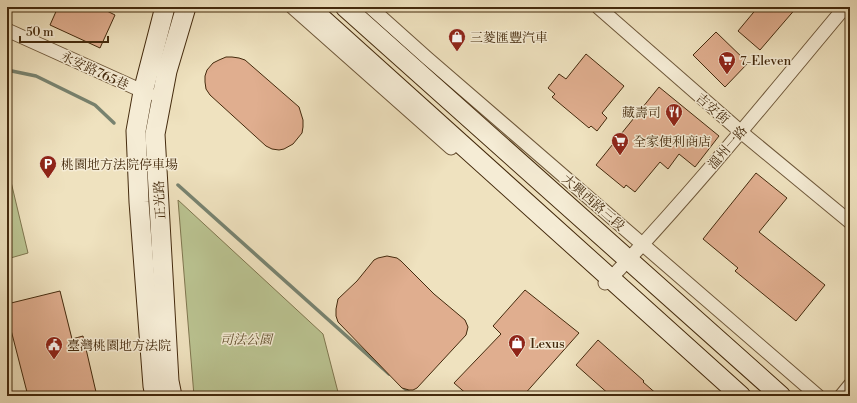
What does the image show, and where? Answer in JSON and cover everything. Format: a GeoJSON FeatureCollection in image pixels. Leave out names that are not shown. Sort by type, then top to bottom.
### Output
{"type":"FeatureCollection","features":[{"type":"Feature","properties":{"kind":"street","name":"正光路"},"geometry":{"type":"LineString","coordinates":[[155,396],[139,202],[136,131],[143,92],[165,7]]}},
{"type":"Feature","properties":{"kind":"street","name":"正光路"},"geometry":{"type":"LineString","coordinates":[[172,396],[169,381],[155,134],[167,71],[186,7]]}},
{"type":"Feature","properties":{"kind":"street"},"geometry":{"type":"LineString","coordinates":[[292,7],[741,396]]}},
{"type":"Feature","properties":{"kind":"street"},"geometry":{"type":"LineString","coordinates":[[309,7],[608,281],[729,396]]}},
{"type":"Feature","properties":{"kind":"street","name":"大興西路三段"},"geometry":{"type":"LineString","coordinates":[[345,7],[781,396]]}},
{"type":"Feature","properties":{"kind":"street","name":"大興西路三段"},"geometry":{"type":"LineString","coordinates":[[370,7],[818,396]]}},
{"type":"Feature","properties":{"kind":"street","name":"吉安街"},"geometry":{"type":"LineString","coordinates":[[598,7],[741,132],[850,222]]}},
{"type":"Feature","properties":{"kind":"street","name":"溫州一路"},"geometry":{"type":"LineString","coordinates":[[608,281],[629,260],[741,132],[845,7]]}},
{"type":"Feature","properties":{"kind":"street","name":"永安路765巷"},"geometry":{"type":"LineString","coordinates":[[7,30],[143,92],[162,99]]}},
{"type":"Feature","properties":{"kind":"street"},"geometry":{"type":"LineString","coordinates":[[840,396],[850,385]]}},
{"type":"Feature","properties":{"kind":"green space"},"geometry":{"type":"Polygon","coordinates":[[[7,165],[28,253],[7,259],[7,165]]]}},
{"type":"Feature","properties":{"kind":"green space","name":"司法公園"},"geometry":{"type":"Polygon","coordinates":[[[178,200],[323,334],[339,396],[194,396],[178,200]]]}},
{"type":"Feature","properties":{"kind":"building"},"geometry":{"type":"Polygon","coordinates":[[[58,7],[99,7],[115,15],[100,48],[50,25],[58,7]]]}},
{"type":"Feature","properties":{"kind":"building"},"geometry":{"type":"Polygon","coordinates":[[[758,7],[797,7],[760,50],[738,31],[758,7]]]}},
{"type":"Feature","properties":{"kind":"building"},"geometry":{"type":"Polygon","coordinates":[[[716,32],[748,63],[725,87],[693,55],[716,32]]]}},
{"type":"Feature","properties":{"kind":"building"},"geometry":{"type":"Polygon","coordinates":[[[586,54],[624,86],[602,113],[607,118],[597,131],[591,126],[589,128],[552,97],[555,94],[548,88],[559,74],[566,79],[586,54]]]}},
{"type":"Feature","properties":{"kind":"building"},"geometry":{"type":"Polygon","coordinates":[[[226,57],[245,60],[299,107],[303,120],[303,127],[302,133],[293,144],[279,150],[266,146],[210,95],[206,89],[205,82],[207,70],[213,63],[226,57]]]}},
{"type":"Feature","properties":{"kind":"building"},"geometry":{"type":"Polygon","coordinates":[[[659,87],[719,136],[695,167],[679,154],[668,169],[660,162],[635,192],[626,185],[624,188],[596,165],[659,87]]]}},
{"type":"Feature","properties":{"kind":"building"},"geometry":{"type":"Polygon","coordinates":[[[756,173],[787,198],[759,232],[825,285],[796,321],[735,271],[738,268],[703,239],[756,173]]]}},
{"type":"Feature","properties":{"kind":"building"},"geometry":{"type":"Polygon","coordinates":[[[387,256],[397,258],[401,261],[434,294],[465,320],[468,327],[466,335],[417,388],[413,390],[402,388],[338,322],[336,316],[338,299],[357,281],[374,260],[387,256]]]}},
{"type":"Feature","properties":{"kind":"building","name":"Lexus"},"geometry":{"type":"Polygon","coordinates":[[[525,290],[579,333],[523,396],[469,396],[454,383],[501,334],[493,326],[525,290]]]}},
{"type":"Feature","properties":{"kind":"building","name":"臺灣桃園地方法院"},"geometry":{"type":"Polygon","coordinates":[[[60,291],[72,339],[83,336],[96,392],[85,394],[86,396],[28,396],[11,330],[7,331],[7,304],[60,291]]]}},
{"type":"Feature","properties":{"kind":"building"},"geometry":{"type":"Polygon","coordinates":[[[598,340],[659,396],[611,396],[576,365],[598,340]]]}},
{"type":"Feature","properties":{"kind":"waterway"},"geometry":{"type":"LineString","coordinates":[[7,70],[36,76],[95,105],[114,123]]}},
{"type":"Feature","properties":{"kind":"waterway"},"geometry":{"type":"LineString","coordinates":[[178,185],[389,374]]}},
{"type":"Feature","properties":{"kind":"waterway"},"geometry":{"type":"LineString","coordinates":[[402,386],[413,396]]}},
{"type":"Feature","properties":{"kind":"place","name":"三菱匯豐汽車"},"geometry":{"type":"Point","coordinates":[457,52]}},
{"type":"Feature","properties":{"kind":"place","name":"7-Eleven"},"geometry":{"type":"Point","coordinates":[727,75]}},
{"type":"Feature","properties":{"kind":"place","name":"藏壽司"},"geometry":{"type":"Point","coordinates":[674,127]}},
{"type":"Feature","properties":{"kind":"place","name":"全家便利商店"},"geometry":{"type":"Point","coordinates":[620,156]}},
{"type":"Feature","properties":{"kind":"place","name":"桃園地方法院停車場"},"geometry":{"type":"Point","coordinates":[48,179]}},
{"type":"Feature","properties":{"kind":"place","name":"Lexus"},"geometry":{"type":"Point","coordinates":[517,358]}},
{"type":"Feature","properties":{"kind":"place","name":"臺灣桃園地方法院"},"geometry":{"type":"Point","coordinates":[54,360]}}]}
